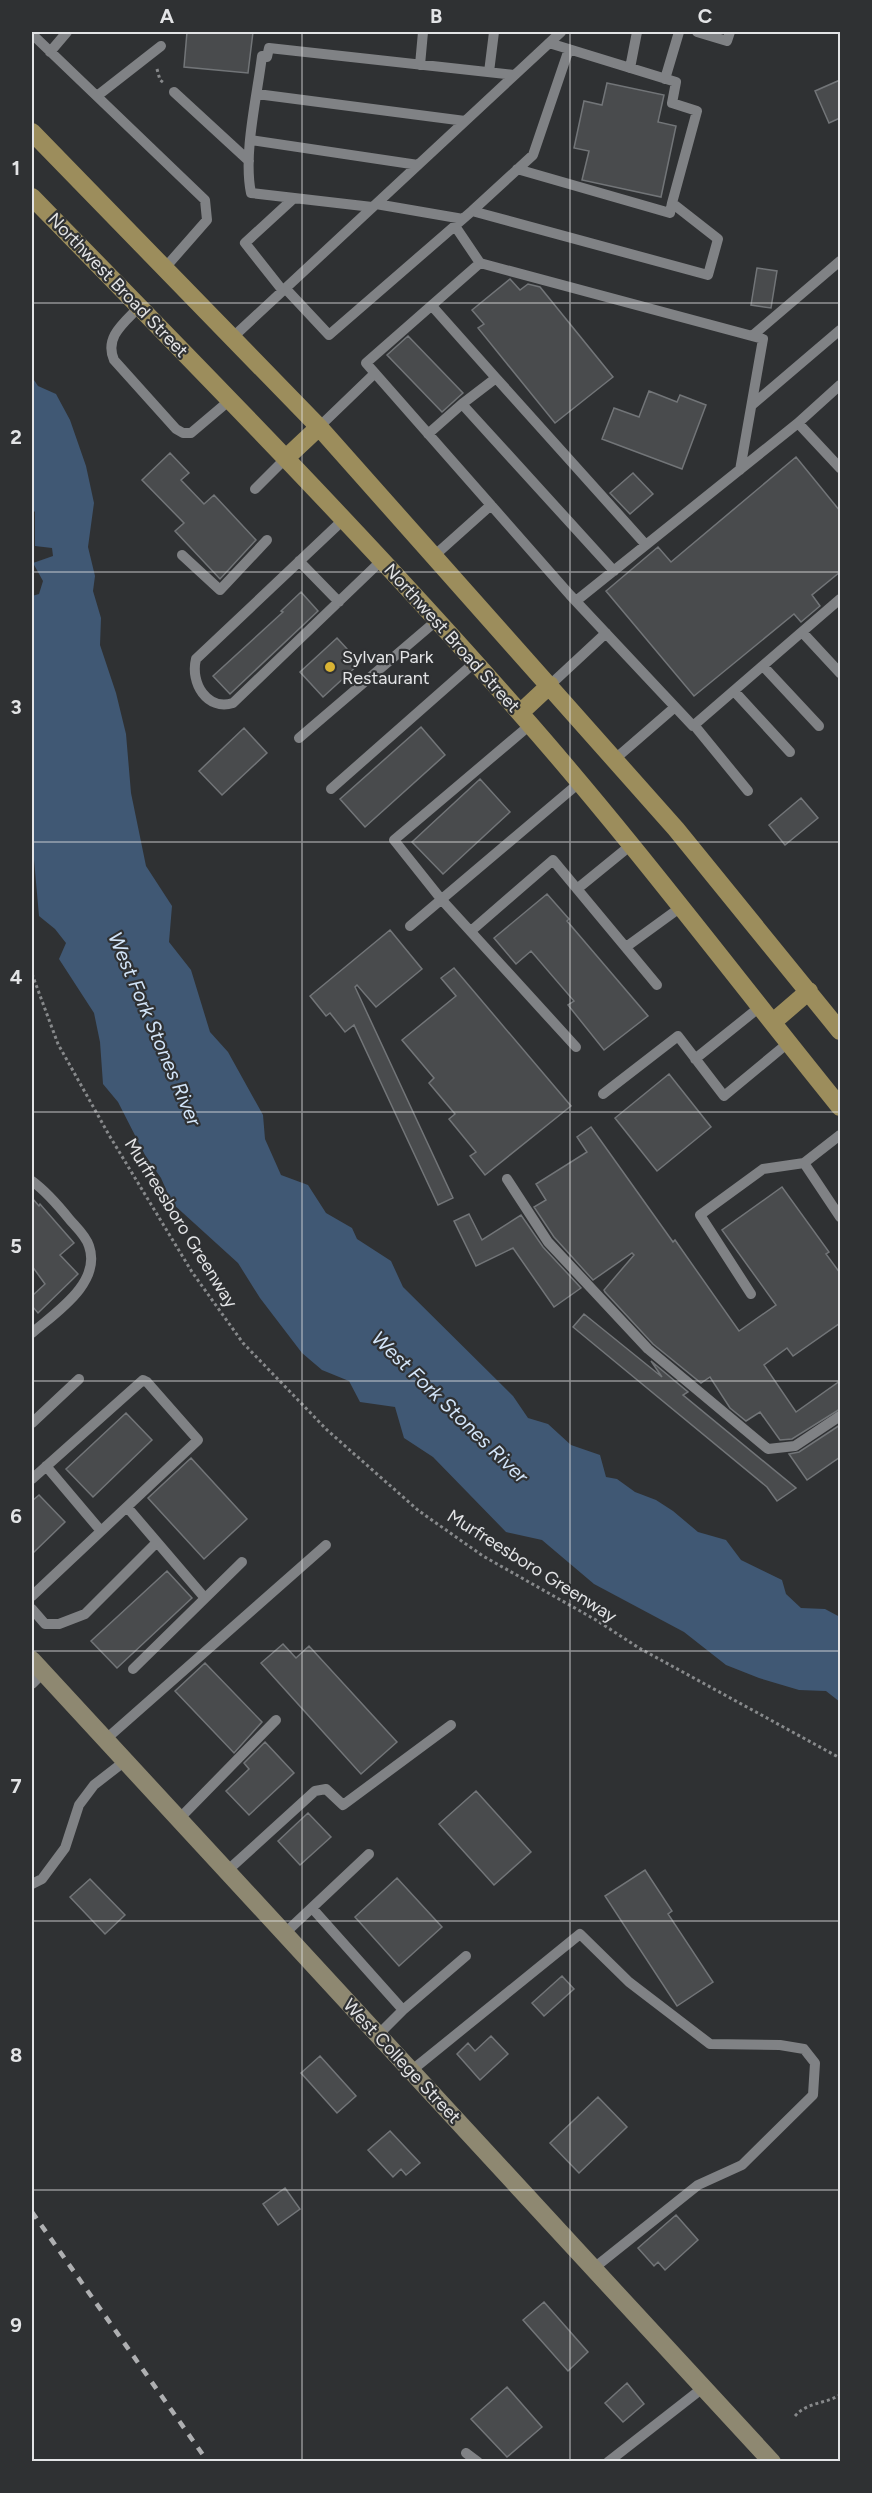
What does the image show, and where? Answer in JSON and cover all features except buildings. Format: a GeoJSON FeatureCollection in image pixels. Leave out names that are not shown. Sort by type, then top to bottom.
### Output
{"type":"FeatureCollection","features":[{"type":"Feature","properties":{"kind":"main road"},"geometry":{"type":"LineString","coordinates":[[32,132],[319,427],[676,829],[840,1032]]}},
{"type":"Feature","properties":{"kind":"main road","name":"Northwest Broad Street"},"geometry":{"type":"LineString","coordinates":[[32,197],[286,458],[525,719],[631,845],[840,1107]]}},
{"type":"Feature","properties":{"kind":"main road"},"geometry":{"type":"LineString","coordinates":[[286,458],[319,427]]}},
{"type":"Feature","properties":{"kind":"main road"},"geometry":{"type":"LineString","coordinates":[[525,719],[550,685]]}},
{"type":"Feature","properties":{"kind":"main road"},"geometry":{"type":"LineString","coordinates":[[774,1022],[808,991]]}},
{"type":"Feature","properties":{"kind":"street","name":"West College Street"},"geometry":{"type":"LineString","coordinates":[[35,1672],[125,1761],[772,2462]]}},
{"type":"Feature","properties":{"kind":"lane"},"geometry":{"type":"LineString","coordinates":[[50,52],[67,32]]}},
{"type":"Feature","properties":{"kind":"lane"},"geometry":{"type":"LineString","coordinates":[[420,65],[423,32]]}},
{"type":"Feature","properties":{"kind":"lane"},"geometry":{"type":"LineString","coordinates":[[489,72],[494,32]]}},
{"type":"Feature","properties":{"kind":"lane"},"geometry":{"type":"LineString","coordinates":[[232,338],[561,32]]}},
{"type":"Feature","properties":{"kind":"lane"},"geometry":{"type":"LineString","coordinates":[[630,68],[638,32]]}},
{"type":"Feature","properties":{"kind":"lane"},"geometry":{"type":"LineString","coordinates":[[665,79],[680,32]]}},
{"type":"Feature","properties":{"kind":"lane"},"geometry":{"type":"LineString","coordinates":[[697,32],[727,41],[730,32]]}},
{"type":"Feature","properties":{"kind":"lane"},"geometry":{"type":"LineString","coordinates":[[32,34],[205,200],[207,220],[165,269]]}},
{"type":"Feature","properties":{"kind":"lane"},"geometry":{"type":"LineString","coordinates":[[517,169],[670,213],[697,111],[672,103],[676,82],[549,43]]}},
{"type":"Feature","properties":{"kind":"lane"},"geometry":{"type":"LineString","coordinates":[[97,96],[161,46]]}},
{"type":"Feature","properties":{"kind":"lane"},"geometry":{"type":"LineString","coordinates":[[459,223],[374,206],[251,193],[247,174],[262,56],[267,57],[269,48],[514,75]]}},
{"type":"Feature","properties":{"kind":"lane"},"geometry":{"type":"LineString","coordinates":[[294,198],[245,243],[284,290],[329,335],[459,223],[532,155],[569,49]]}},
{"type":"Feature","properties":{"kind":"lane"},"geometry":{"type":"LineString","coordinates":[[174,92],[249,161]]}},
{"type":"Feature","properties":{"kind":"lane"},"geometry":{"type":"LineString","coordinates":[[257,94],[465,121]]}},
{"type":"Feature","properties":{"kind":"lane"},"geometry":{"type":"LineString","coordinates":[[251,140],[418,165]]}},
{"type":"Feature","properties":{"kind":"lane"},"geometry":{"type":"LineString","coordinates":[[472,211],[708,275],[718,239],[672,203]]}},
{"type":"Feature","properties":{"kind":"lane"},"geometry":{"type":"LineString","coordinates":[[459,223],[480,263],[763,339],[740,470]]}},
{"type":"Feature","properties":{"kind":"lane"},"geometry":{"type":"LineString","coordinates":[[752,336],[840,261]]}},
{"type":"Feature","properties":{"kind":"lane"},"geometry":{"type":"LineString","coordinates":[[480,263],[366,363],[576,601],[694,725],[748,791]]}},
{"type":"Feature","properties":{"kind":"lane"},"geometry":{"type":"LineString","coordinates":[[432,306],[646,545]]}},
{"type":"Feature","properties":{"kind":"lane"},"geometry":{"type":"LineString","coordinates":[[139,307],[114,334],[111,354],[176,429],[183,433],[190,433],[230,400]]}},
{"type":"Feature","properties":{"kind":"lane"},"geometry":{"type":"LineString","coordinates":[[752,405],[840,330]]}},
{"type":"Feature","properties":{"kind":"lane"},"geometry":{"type":"LineString","coordinates":[[319,427],[374,374]]}},
{"type":"Feature","properties":{"kind":"lane"},"geometry":{"type":"LineString","coordinates":[[428,434],[496,378]]}},
{"type":"Feature","properties":{"kind":"lane"},"geometry":{"type":"LineString","coordinates":[[576,601],[798,423],[840,385]]}},
{"type":"Feature","properties":{"kind":"lane"},"geometry":{"type":"LineString","coordinates":[[462,404],[614,571]]}},
{"type":"Feature","properties":{"kind":"lane"},"geometry":{"type":"LineString","coordinates":[[798,423],[840,468]]}},
{"type":"Feature","properties":{"kind":"lane"},"geometry":{"type":"LineString","coordinates":[[255,489],[286,458]]}},
{"type":"Feature","properties":{"kind":"lane"},"geometry":{"type":"LineString","coordinates":[[434,556],[491,505]]}},
{"type":"Feature","properties":{"kind":"lane"},"geometry":{"type":"LineString","coordinates":[[343,520],[196,659],[195,683],[210,702],[224,706],[233,703],[381,561]]}},
{"type":"Feature","properties":{"kind":"lane"},"geometry":{"type":"LineString","coordinates":[[182,555],[220,590],[267,540]]}},
{"type":"Feature","properties":{"kind":"lane"},"geometry":{"type":"LineString","coordinates":[[299,561],[339,602]]}},
{"type":"Feature","properties":{"kind":"lane"},"geometry":{"type":"LineString","coordinates":[[694,725],[840,599]]}},
{"type":"Feature","properties":{"kind":"lane"},"geometry":{"type":"LineString","coordinates":[[299,738],[436,621]]}},
{"type":"Feature","properties":{"kind":"lane"},"geometry":{"type":"LineString","coordinates":[[802,632],[840,673]]}},
{"type":"Feature","properties":{"kind":"lane"},"geometry":{"type":"LineString","coordinates":[[550,685],[606,633]]}},
{"type":"Feature","properties":{"kind":"lane"},"geometry":{"type":"LineString","coordinates":[[331,789],[474,663]]}},
{"type":"Feature","properties":{"kind":"lane"},"geometry":{"type":"LineString","coordinates":[[763,666],[819,726]]}},
{"type":"Feature","properties":{"kind":"lane"},"geometry":{"type":"LineString","coordinates":[[734,691],[790,752]]}},
{"type":"Feature","properties":{"kind":"lane"},"geometry":{"type":"LineString","coordinates":[[615,759],[675,707]]}},
{"type":"Feature","properties":{"kind":"lane"},"geometry":{"type":"LineString","coordinates":[[525,719],[394,840],[438,895],[576,1047]]}},
{"type":"Feature","properties":{"kind":"lane"},"geometry":{"type":"LineString","coordinates":[[410,926],[438,895],[579,783]]}},
{"type":"Feature","properties":{"kind":"lane"},"geometry":{"type":"LineString","coordinates":[[577,889],[631,845]]}},
{"type":"Feature","properties":{"kind":"lane"},"geometry":{"type":"LineString","coordinates":[[471,931],[553,860],[657,985]]}},
{"type":"Feature","properties":{"kind":"lane"},"geometry":{"type":"LineString","coordinates":[[626,947],[681,907]]}},
{"type":"Feature","properties":{"kind":"lane"},"geometry":{"type":"LineString","coordinates":[[695,1059],[761,1006]]}},
{"type":"Feature","properties":{"kind":"lane"},"geometry":{"type":"LineString","coordinates":[[603,1095],[678,1036],[724,1096],[788,1043]]}},
{"type":"Feature","properties":{"kind":"lane"},"geometry":{"type":"LineString","coordinates":[[751,1294],[699,1215],[763,1169],[804,1163],[840,1135]]}},
{"type":"Feature","properties":{"kind":"lane"},"geometry":{"type":"LineString","coordinates":[[804,1163],[840,1217]]}},
{"type":"Feature","properties":{"kind":"lane"},"geometry":{"type":"LineString","coordinates":[[507,1179],[548,1242],[648,1349],[768,1449],[795,1446],[840,1416]]}},
{"type":"Feature","properties":{"kind":"lane"},"geometry":{"type":"LineString","coordinates":[[32,1181],[48,1192],[83,1236],[89,1246],[91,1259],[90,1270],[84,1283],[66,1304],[32,1333]]}},
{"type":"Feature","properties":{"kind":"lane"},"geometry":{"type":"LineString","coordinates":[[32,1423],[79,1378]]}},
{"type":"Feature","properties":{"kind":"lane"},"geometry":{"type":"LineString","coordinates":[[32,1479],[143,1380],[198,1440],[32,1596]]}},
{"type":"Feature","properties":{"kind":"lane"},"geometry":{"type":"LineString","coordinates":[[46,1467],[101,1531]]}},
{"type":"Feature","properties":{"kind":"lane"},"geometry":{"type":"LineString","coordinates":[[127,1507],[204,1598]]}},
{"type":"Feature","properties":{"kind":"lane"},"geometry":{"type":"LineString","coordinates":[[32,1609],[45,1624],[59,1624],[85,1614],[157,1542]]}},
{"type":"Feature","properties":{"kind":"lane"},"geometry":{"type":"LineString","coordinates":[[105,1740],[326,1545]]}},
{"type":"Feature","properties":{"kind":"lane"},"geometry":{"type":"LineString","coordinates":[[133,1669],[242,1562]]}},
{"type":"Feature","properties":{"kind":"lane"},"geometry":{"type":"LineString","coordinates":[[179,1819],[276,1720]]}},
{"type":"Feature","properties":{"kind":"lane"},"geometry":{"type":"LineString","coordinates":[[227,1871],[315,1791],[326,1790],[343,1805],[452,1725]]}},
{"type":"Feature","properties":{"kind":"lane"},"geometry":{"type":"LineString","coordinates":[[32,1884],[42,1879],[65,1848],[79,1805],[94,1785],[125,1761]]}},
{"type":"Feature","properties":{"kind":"lane"},"geometry":{"type":"LineString","coordinates":[[285,1934],[369,1854]]}},
{"type":"Feature","properties":{"kind":"lane"},"geometry":{"type":"LineString","coordinates":[[312,1908],[403,2010]]}},
{"type":"Feature","properties":{"kind":"lane"},"geometry":{"type":"LineString","coordinates":[[411,2070],[580,1934],[629,1982],[710,2044],[780,2044],[804,2049],[815,2063],[813,2095],[742,2165],[698,2185],[594,2268]]}},
{"type":"Feature","properties":{"kind":"lane"},"geometry":{"type":"LineString","coordinates":[[378,2035],[403,2010],[466,1956]]}},
{"type":"Feature","properties":{"kind":"lane"},"geometry":{"type":"LineString","coordinates":[[608,2462],[704,2387]]}},
{"type":"Feature","properties":{"kind":"lane"},"geometry":{"type":"LineString","coordinates":[[466,2453],[478,2462]]}},
{"type":"Feature","properties":{"kind":"path","name":"Murfreesboro Greenway"},"geometry":{"type":"LineString","coordinates":[[32,974],[58,1044],[109,1135],[192,1272],[243,1343],[327,1430],[419,1511],[483,1556],[596,1620],[639,1648],[840,1758]]}},
{"type":"Feature","properties":{"kind":"path"},"geometry":{"type":"LineString","coordinates":[[795,2416],[803,2407],[840,2395]]}},
{"type":"Feature","properties":{"kind":"water","name":"West Fork Stones River"},"geometry":{"type":"Polygon","coordinates":[[[32,377],[38,386],[56,394],[70,420],[86,466],[94,503],[88,547],[95,576],[93,591],[101,618],[100,645],[116,693],[126,734],[131,793],[146,866],[172,906],[169,942],[191,970],[210,1032],[228,1052],[263,1115],[265,1139],[281,1175],[308,1185],[326,1213],[352,1228],[357,1239],[391,1261],[403,1287],[513,1396],[528,1418],[548,1424],[571,1445],[600,1455],[606,1477],[617,1479],[635,1492],[656,1500],[698,1532],[726,1540],[741,1560],[782,1580],[786,1594],[801,1608],[825,1609],[840,1617],[840,1702],[826,1691],[799,1690],[726,1665],[684,1632],[594,1584],[542,1540],[506,1532],[433,1457],[404,1438],[395,1407],[360,1402],[349,1381],[322,1370],[302,1353],[260,1298],[238,1263],[172,1203],[161,1178],[145,1155],[118,1102],[103,1084],[100,1042],[94,1013],[59,959],[66,943],[55,929],[39,916],[32,837],[32,596],[39,594],[43,581],[33,563],[53,556],[52,548],[35,546],[35,512],[32,509],[32,377]]]}},
{"type":"Feature","properties":{"kind":"railway"},"geometry":{"type":"LineString","coordinates":[[32,2212],[208,2462]]}},
{"type":"Feature","properties":{"kind":"place","name":"Sylvan Park Restaurant"},"geometry":{"type":"Point","coordinates":[330,667]}}]}
